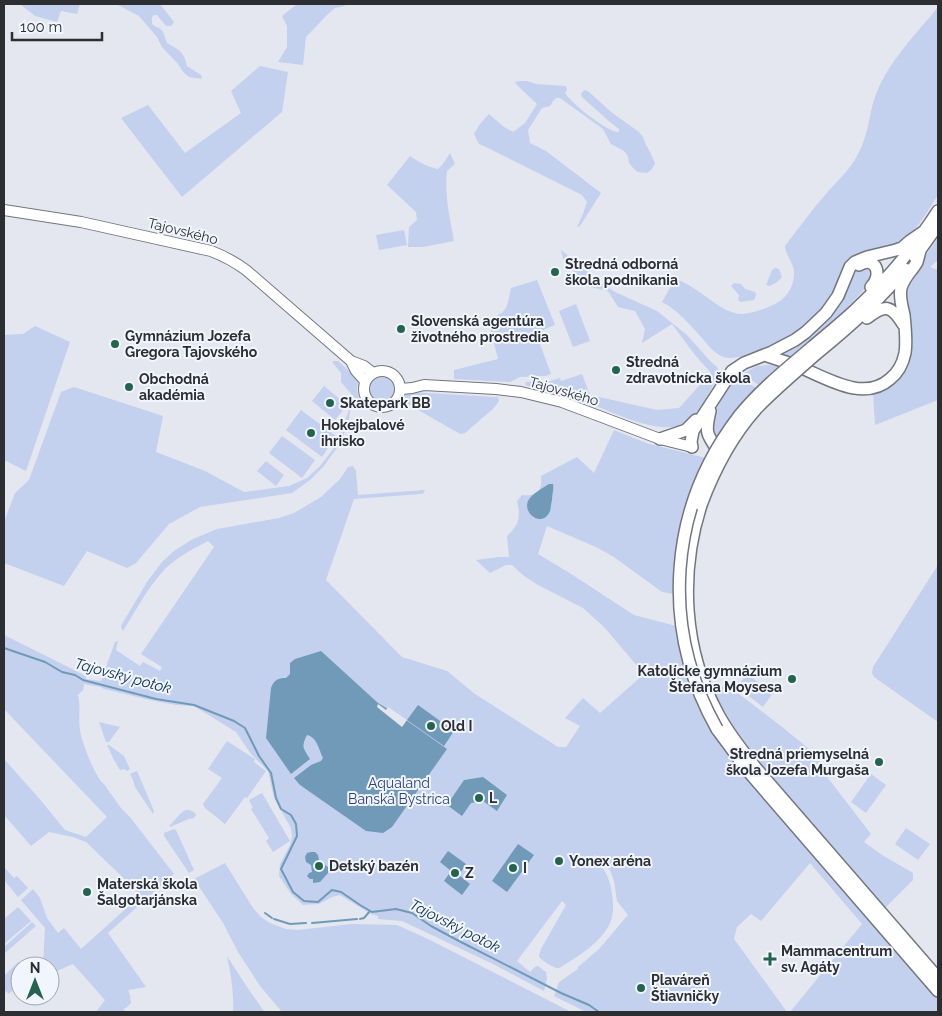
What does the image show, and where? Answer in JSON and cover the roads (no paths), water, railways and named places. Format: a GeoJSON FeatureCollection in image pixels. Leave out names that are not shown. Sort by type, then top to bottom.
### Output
{"type":"FeatureCollection","features":[{"type":"Feature","properties":{"kind":"highway"},"geometry":{"type":"LineString","coordinates":[[814,351],[887,276],[923,232],[938,210]]}},
{"type":"Feature","properties":{"kind":"highway"},"geometry":{"type":"LineString","coordinates":[[938,225],[893,284],[856,322],[769,384],[740,415],[710,461],[700,481],[686,526],[679,581],[681,628],[686,654],[700,696],[754,778],[938,992]]}},
{"type":"Feature","properties":{"kind":"highway"},"geometry":{"type":"LineString","coordinates":[[692,447],[693,431],[732,371],[744,363],[795,340],[817,322],[838,296],[850,267],[860,259],[902,248],[923,232]]}},
{"type":"Feature","properties":{"kind":"highway"},"geometry":{"type":"LineString","coordinates":[[765,355],[855,388],[873,388],[886,382],[899,369],[903,360],[905,347],[901,288],[908,273],[917,262],[920,251]]}},
{"type":"Feature","properties":{"kind":"highway"},"geometry":{"type":"LineString","coordinates":[[847,276],[862,263],[868,262],[873,265],[878,274],[877,279],[868,292],[866,299]]}},
{"type":"Feature","properties":{"kind":"highway"},"geometry":{"type":"LineString","coordinates":[[856,322],[866,319],[876,311],[888,309],[896,314],[904,326]]}},
{"type":"Feature","properties":{"kind":"highway"},"geometry":{"type":"LineString","coordinates":[[692,447],[706,426],[711,404]]}},
{"type":"Feature","properties":{"kind":"highway"},"geometry":{"type":"LineString","coordinates":[[660,439],[686,430],[711,404]]}},
{"type":"Feature","properties":{"kind":"highway"},"geometry":{"type":"LineString","coordinates":[[706,426],[709,438],[720,452]]}},
{"type":"Feature","properties":{"kind":"highway"},"geometry":{"type":"LineString","coordinates":[[721,727],[938,978]]}},
{"type":"Feature","properties":{"kind":"main road","name":"Tajovského"},"geometry":{"type":"LineString","coordinates":[[4,210],[96,225],[221,254],[251,274],[351,361],[364,366],[373,373]]}},
{"type":"Feature","properties":{"kind":"main road","name":"Tajovského"},"geometry":{"type":"LineString","coordinates":[[351,361],[356,371],[366,382]]}},
{"type":"Feature","properties":{"kind":"main road"},"geometry":{"type":"LineString","coordinates":[[382,370],[387,371],[393,374],[400,384],[400,396],[394,403],[385,407],[378,407],[372,405],[367,399],[364,390],[366,382],[373,373],[382,370]]}},
{"type":"Feature","properties":{"kind":"main road","name":"Tajovského"},"geometry":{"type":"LineString","coordinates":[[400,384],[412,388],[424,385],[496,389],[532,394],[576,407],[660,439],[692,447]]}},
{"type":"Feature","properties":{"kind":"waterway","name":"Tajovský potok"},"geometry":{"type":"LineString","coordinates":[[4,648],[45,662],[62,672],[75,675],[83,680],[156,699],[194,705],[234,721],[245,728],[259,756],[271,773],[276,798],[281,809],[291,815],[296,824],[297,836],[281,869],[293,892],[304,901],[318,902],[332,890],[341,892],[372,912],[396,909],[412,913],[459,941],[561,993],[589,1005],[599,1012]]}},
{"type":"Feature","properties":{"kind":"waterway"},"geometry":{"type":"LineString","coordinates":[[360,919],[364,918],[370,911]]}},
{"type":"Feature","properties":{"kind":"waterway"},"geometry":{"type":"LineString","coordinates":[[265,913],[272,918]]}},
{"type":"Feature","properties":{"kind":"waterway"},"geometry":{"type":"LineString","coordinates":[[274,919],[290,924],[306,923]]}},
{"type":"Feature","properties":{"kind":"waterway"},"geometry":{"type":"LineString","coordinates":[[312,923],[357,919]]}},
{"type":"Feature","properties":{"kind":"place","name":"Stredná odborná škola podnikania"},"geometry":{"type":"Point","coordinates":[555,272]}},
{"type":"Feature","properties":{"kind":"place","name":"Slovenská agentúra životného prostredia"},"geometry":{"type":"Point","coordinates":[401,329]}},
{"type":"Feature","properties":{"kind":"place","name":"Gymnázium Jozefa Gregora Tajovského"},"geometry":{"type":"Point","coordinates":[115,344]}},
{"type":"Feature","properties":{"kind":"place","name":"Stredná zdravotnícka škola"},"geometry":{"type":"Point","coordinates":[616,370]}},
{"type":"Feature","properties":{"kind":"place","name":"Obchodná akadémia"},"geometry":{"type":"Point","coordinates":[129,387]}},
{"type":"Feature","properties":{"kind":"place","name":"Skatepark BB"},"geometry":{"type":"Point","coordinates":[330,403]}},
{"type":"Feature","properties":{"kind":"place","name":"Hokejbalové ihrisko"},"geometry":{"type":"Point","coordinates":[311,433]}},
{"type":"Feature","properties":{"kind":"place","name":"Katolícke gymnázium Štefana Moysesa"},"geometry":{"type":"Point","coordinates":[792,679]}},
{"type":"Feature","properties":{"kind":"place","name":"Old I"},"geometry":{"type":"Point","coordinates":[431,726]}},
{"type":"Feature","properties":{"kind":"place","name":"Stredná priemyselná škola Jozefa Murgaša"},"geometry":{"type":"Point","coordinates":[879,762]}},
{"type":"Feature","properties":{"kind":"place","name":"L"},"geometry":{"type":"Point","coordinates":[479,798]}},
{"type":"Feature","properties":{"kind":"place","name":"Yonex aréna"},"geometry":{"type":"Point","coordinates":[559,861]}},
{"type":"Feature","properties":{"kind":"place","name":"Detský bazén"},"geometry":{"type":"Point","coordinates":[319,866]}},
{"type":"Feature","properties":{"kind":"place","name":"I"},"geometry":{"type":"Point","coordinates":[513,868]}},
{"type":"Feature","properties":{"kind":"place","name":"Z"},"geometry":{"type":"Point","coordinates":[455,873]}},
{"type":"Feature","properties":{"kind":"place","name":"Materská škola Šalgotarjánska"},"geometry":{"type":"Point","coordinates":[87,892]}},
{"type":"Feature","properties":{"kind":"place","name":"Mammacentrum sv. Agáty"},"geometry":{"type":"Point","coordinates":[770,959]}},
{"type":"Feature","properties":{"kind":"place","name":"Plaváreň Štiavničky"},"geometry":{"type":"Point","coordinates":[641,988]}},
{"type":"Feature","properties":{"kind":"park label","name":"Aqualand Banská Bystrica"},"geometry":{"type":"Point","coordinates":[399,792]}}]}
